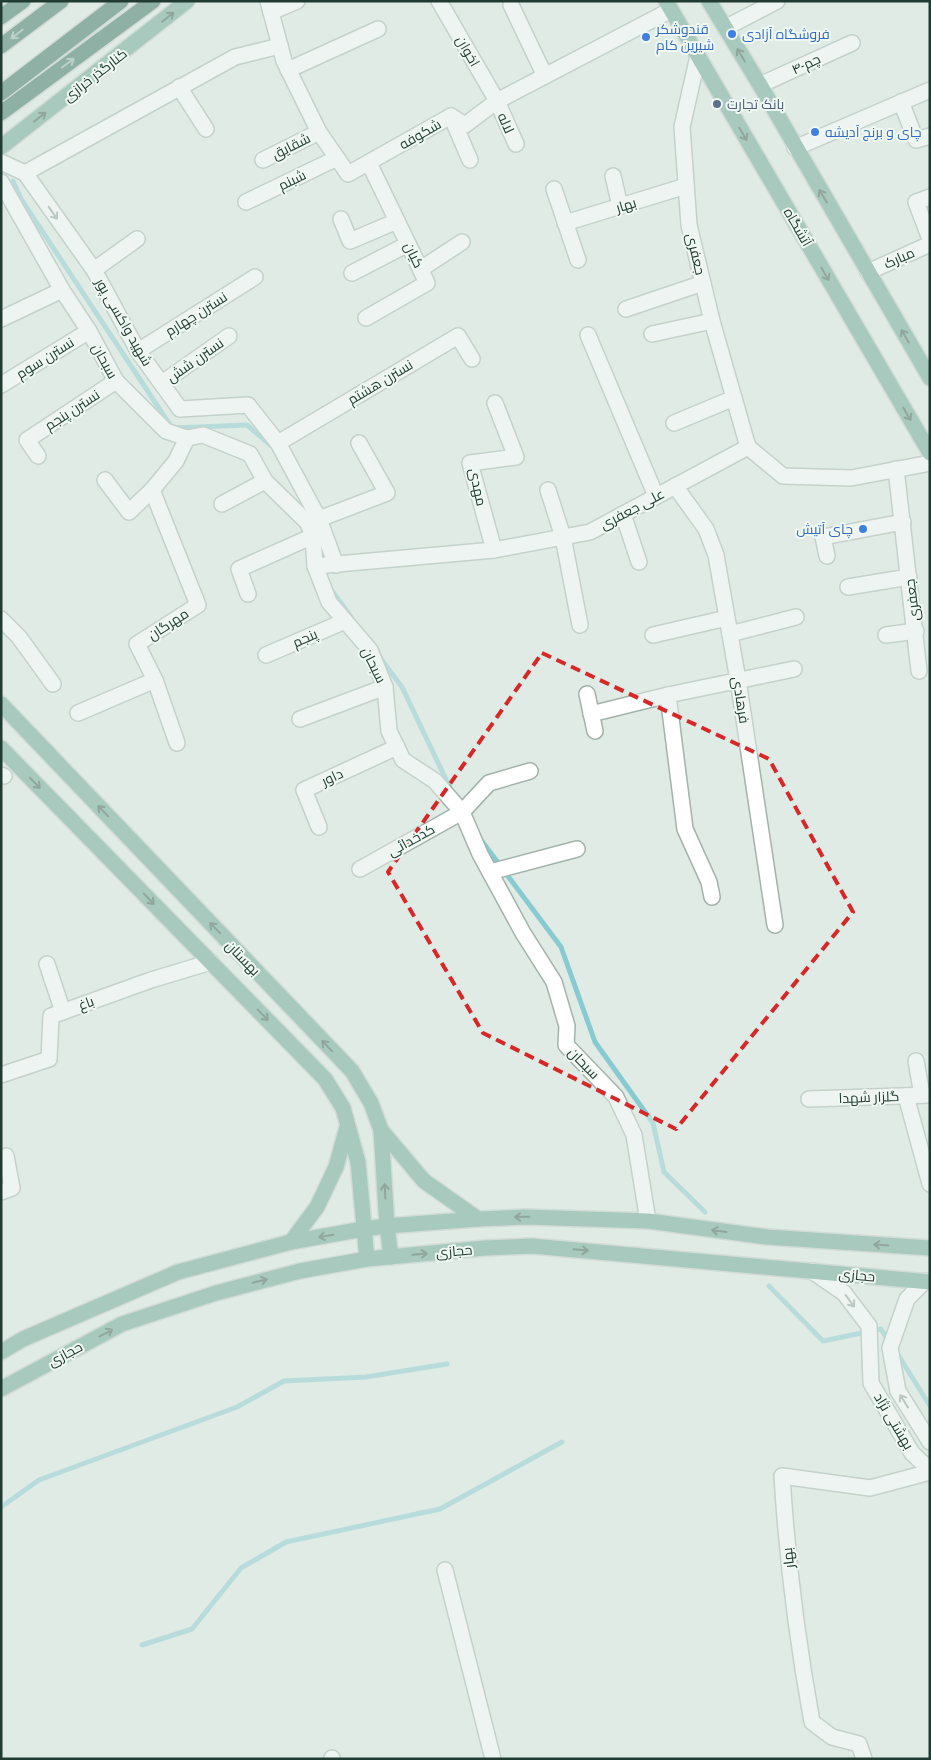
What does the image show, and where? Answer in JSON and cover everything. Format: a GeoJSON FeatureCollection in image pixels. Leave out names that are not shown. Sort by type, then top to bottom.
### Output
{"type":"FeatureCollection","features":[{"type":"Feature","properties":{"kind":"highway"},"geometry":{"type":"LineString","coordinates":[[1,17],[23,1]]}},
{"type":"Feature","properties":{"kind":"highway"},"geometry":{"type":"LineString","coordinates":[[1,46],[61,1]]}},
{"type":"Feature","properties":{"kind":"highway"},"geometry":{"type":"LineString","coordinates":[[1,93],[121,1]]}},
{"type":"Feature","properties":{"kind":"highway"},"geometry":{"type":"LineString","coordinates":[[1,113],[153,1]]}},
{"type":"Feature","properties":{"kind":"main road","name":"کنارگذر خرازی"},"geometry":{"type":"LineString","coordinates":[[1,147],[187,1]]}},
{"type":"Feature","properties":{"kind":"main road"},"geometry":{"type":"LineString","coordinates":[[709,1],[760,85],[930,378]]}},
{"type":"Feature","properties":{"kind":"main road","name":"آتشگاه"},"geometry":{"type":"LineString","coordinates":[[668,6],[930,453]]}},
{"type":"Feature","properties":{"kind":"main road","name":"بهستان"},"geometry":{"type":"LineString","coordinates":[[1,704],[352,1071],[370,1103],[381,1130],[387,1226],[391,1257]]}},
{"type":"Feature","properties":{"kind":"main road","name":"بهستان"},"geometry":{"type":"LineString","coordinates":[[1,748],[325,1079],[342,1108],[358,1162],[367,1259]]}},
{"type":"Feature","properties":{"kind":"main road"},"geometry":{"type":"LineString","coordinates":[[291,1242],[317,1207],[336,1167],[347,1125]]}},
{"type":"Feature","properties":{"kind":"main road"},"geometry":{"type":"LineString","coordinates":[[381,1130],[424,1181],[478,1218]]}},
{"type":"Feature","properties":{"kind":"main road"},"geometry":{"type":"LineString","coordinates":[[1,1352],[23,1339],[178,1272],[291,1242],[387,1226],[478,1218],[525,1217],[648,1221],[768,1237],[930,1248]]}},
{"type":"Feature","properties":{"kind":"main road","name":"حجازی"},"geometry":{"type":"LineString","coordinates":[[1,1389],[122,1324],[216,1292],[300,1271],[367,1259],[485,1248],[532,1246],[927,1281]]}},
{"type":"Feature","properties":{"kind":"street"},"geometry":{"type":"LineString","coordinates":[[269,7],[297,1]]}},
{"type":"Feature","properties":{"kind":"street","name":"اخوان"},"geometry":{"type":"LineString","coordinates":[[439,1],[497,101]]}},
{"type":"Feature","properties":{"kind":"street"},"geometry":{"type":"LineString","coordinates":[[724,28],[777,1]]}},
{"type":"Feature","properties":{"kind":"street"},"geometry":{"type":"LineString","coordinates":[[511,5],[545,76]]}},
{"type":"Feature","properties":{"kind":"street","name":"شکوفه"},"geometry":{"type":"LineString","coordinates":[[269,7],[288,70],[319,132],[348,174],[451,116],[465,125],[497,101],[668,6]]}},
{"type":"Feature","properties":{"kind":"street"},"geometry":{"type":"LineString","coordinates":[[288,70],[378,29]]}},
{"type":"Feature","properties":{"kind":"street","name":"۴-چم"},"geometry":{"type":"LineString","coordinates":[[760,85],[852,43]]}},
{"type":"Feature","properties":{"kind":"street"},"geometry":{"type":"LineString","coordinates":[[24,173],[234,57],[280,46]]}},
{"type":"Feature","properties":{"kind":"street","name":"جعفری"},"geometry":{"type":"LineString","coordinates":[[698,56],[682,127],[689,225],[712,321],[748,447]]}},
{"type":"Feature","properties":{"kind":"street"},"geometry":{"type":"LineString","coordinates":[[179,87],[206,129]]}},
{"type":"Feature","properties":{"kind":"street"},"geometry":{"type":"LineString","coordinates":[[795,148],[930,90]]}},
{"type":"Feature","properties":{"kind":"street","name":"لاله"},"geometry":{"type":"LineString","coordinates":[[497,101],[516,144]]}},
{"type":"Feature","properties":{"kind":"street"},"geometry":{"type":"LineString","coordinates":[[901,102],[916,140],[930,136]]}},
{"type":"Feature","properties":{"kind":"street"},"geometry":{"type":"LineString","coordinates":[[451,116],[470,160]]}},
{"type":"Feature","properties":{"kind":"street","name":"شقایق"},"geometry":{"type":"LineString","coordinates":[[263,160],[319,132]]}},
{"type":"Feature","properties":{"kind":"street","name":"شبنم"},"geometry":{"type":"LineString","coordinates":[[246,202],[337,158]]}},
{"type":"Feature","properties":{"kind":"street","name":"شهید واکسی پور"},"geometry":{"type":"LineString","coordinates":[[1,162],[24,173],[94,270],[138,351],[180,409],[248,405],[278,443],[319,519],[336,564]]}},
{"type":"Feature","properties":{"kind":"street","name":"کیان"},"geometry":{"type":"LineString","coordinates":[[366,318],[428,283],[369,163]]}},
{"type":"Feature","properties":{"kind":"street"},"geometry":{"type":"LineString","coordinates":[[613,176],[620,206]]}},
{"type":"Feature","properties":{"kind":"street","name":"سبحان"},"geometry":{"type":"LineString","coordinates":[[1,182],[62,290],[89,331],[116,381],[166,431],[187,438],[203,435],[250,454],[265,481],[308,523],[313,536],[315,566],[329,602],[370,650],[385,687],[389,731],[403,760],[435,782],[462,812],[480,854],[554,982],[567,1026],[566,1045],[616,1097],[634,1135],[648,1221]]}},
{"type":"Feature","properties":{"kind":"street","name":"بهار"},"geometry":{"type":"LineString","coordinates":[[566,223],[686,186]]}},
{"type":"Feature","properties":{"kind":"street"},"geometry":{"type":"LineString","coordinates":[[554,189],[578,260]]}},
{"type":"Feature","properties":{"kind":"street","name":"مبارک"},"geometry":{"type":"LineString","coordinates":[[930,197],[916,202],[930,239]]}},
{"type":"Feature","properties":{"kind":"street"},"geometry":{"type":"LineString","coordinates":[[341,218],[350,241],[397,221]]}},
{"type":"Feature","properties":{"kind":"street"},"geometry":{"type":"LineString","coordinates":[[94,270],[137,239]]}},
{"type":"Feature","properties":{"kind":"street"},"geometry":{"type":"LineString","coordinates":[[421,269],[462,242]]}},
{"type":"Feature","properties":{"kind":"street"},"geometry":{"type":"LineString","coordinates":[[352,273],[408,244]]}},
{"type":"Feature","properties":{"kind":"street","name":"مبارک"},"geometry":{"type":"LineString","coordinates":[[868,272],[930,244]]}},
{"type":"Feature","properties":{"kind":"street","name":"نسترن چهارم"},"geometry":{"type":"LineString","coordinates":[[138,351],[255,277]]}},
{"type":"Feature","properties":{"kind":"street"},"geometry":{"type":"LineString","coordinates":[[626,309],[703,283]]}},
{"type":"Feature","properties":{"kind":"street"},"geometry":{"type":"LineString","coordinates":[[1,319],[62,290]]}},
{"type":"Feature","properties":{"kind":"street"},"geometry":{"type":"LineString","coordinates":[[652,334],[712,321]]}},
{"type":"Feature","properties":{"kind":"street","name":"نسترن سوم"},"geometry":{"type":"LineString","coordinates":[[1,385],[89,331]]}},
{"type":"Feature","properties":{"kind":"street"},"geometry":{"type":"LineString","coordinates":[[588,335],[656,496]]}},
{"type":"Feature","properties":{"kind":"street","name":"نسترن شش"},"geometry":{"type":"LineString","coordinates":[[162,383],[228,336]]}},
{"type":"Feature","properties":{"kind":"street","name":"نسترن هشتم"},"geometry":{"type":"LineString","coordinates":[[278,443],[458,336],[472,359]]}},
{"type":"Feature","properties":{"kind":"street","name":"نسترن پنجم"},"geometry":{"type":"LineString","coordinates":[[38,456],[28,440],[116,381]]}},
{"type":"Feature","properties":{"kind":"street"},"geometry":{"type":"LineString","coordinates":[[674,423],[734,398]]}},
{"type":"Feature","properties":{"kind":"street","name":"مهدی"},"geometry":{"type":"LineString","coordinates":[[494,403],[516,457],[470,463],[494,550]]}},
{"type":"Feature","properties":{"kind":"street"},"geometry":{"type":"LineString","coordinates":[[105,480],[129,512],[152,490],[176,461],[187,438]]}},
{"type":"Feature","properties":{"kind":"street"},"geometry":{"type":"LineString","coordinates":[[319,519],[387,493],[358,443]]}},
{"type":"Feature","properties":{"kind":"street"},"geometry":{"type":"LineString","coordinates":[[748,447],[783,476],[851,478],[930,463]]}},
{"type":"Feature","properties":{"kind":"street","name":"علی جعفری"},"geometry":{"type":"LineString","coordinates":[[315,566],[494,550],[590,532],[748,447]]}},
{"type":"Feature","properties":{"kind":"street","name":"جعفری"},"geometry":{"type":"LineString","coordinates":[[896,469],[916,631],[919,671]]}},
{"type":"Feature","properties":{"kind":"street"},"geometry":{"type":"LineString","coordinates":[[222,504],[265,481]]}},
{"type":"Feature","properties":{"kind":"street","name":"فرهادی"},"geometry":{"type":"LineString","coordinates":[[675,486],[706,529],[716,555],[738,680],[775,925]]}},
{"type":"Feature","properties":{"kind":"street","name":"مهرگان"},"geometry":{"type":"LineString","coordinates":[[152,490],[198,605],[137,644],[155,680]]}},
{"type":"Feature","properties":{"kind":"street"},"geometry":{"type":"LineString","coordinates":[[548,490],[562,537],[580,625]]}},
{"type":"Feature","properties":{"kind":"street"},"geometry":{"type":"LineString","coordinates":[[623,514],[639,562]]}},
{"type":"Feature","properties":{"kind":"street"},"geometry":{"type":"LineString","coordinates":[[827,556],[823,537],[903,522]]}},
{"type":"Feature","properties":{"kind":"street"},"geometry":{"type":"LineString","coordinates":[[248,594],[239,569],[313,536]]}},
{"type":"Feature","properties":{"kind":"street"},"geometry":{"type":"LineString","coordinates":[[848,587],[909,578]]}},
{"type":"Feature","properties":{"kind":"street"},"geometry":{"type":"LineString","coordinates":[[653,636],[727,618]]}},
{"type":"Feature","properties":{"kind":"street"},"geometry":{"type":"LineString","coordinates":[[730,634],[796,618]]}},
{"type":"Feature","properties":{"kind":"street"},"geometry":{"type":"LineString","coordinates":[[1,619],[20,637],[53,684]]}},
{"type":"Feature","properties":{"kind":"street","name":"پنجم"},"geometry":{"type":"LineString","coordinates":[[266,656],[345,621]]}},
{"type":"Feature","properties":{"kind":"street"},"geometry":{"type":"LineString","coordinates":[[886,635],[916,631]]}},
{"type":"Feature","properties":{"kind":"street"},"geometry":{"type":"LineString","coordinates":[[591,714],[668,695],[794,669]]}},
{"type":"Feature","properties":{"kind":"street"},"geometry":{"type":"LineString","coordinates":[[78,713],[155,680],[177,743]]}},
{"type":"Feature","properties":{"kind":"street"},"geometry":{"type":"LineString","coordinates":[[300,719],[385,687]]}},
{"type":"Feature","properties":{"kind":"street"},"geometry":{"type":"LineString","coordinates":[[587,694],[595,730]]}},
{"type":"Feature","properties":{"kind":"street"},"geometry":{"type":"LineString","coordinates":[[668,695],[685,830],[709,882],[712,896]]}},
{"type":"Feature","properties":{"kind":"street","name":"داور"},"geometry":{"type":"LineString","coordinates":[[319,827],[304,790],[397,747]]}},
{"type":"Feature","properties":{"kind":"street","name":"کدخدائی"},"geometry":{"type":"LineString","coordinates":[[360,869],[462,812],[489,783],[530,771]]}},
{"type":"Feature","properties":{"kind":"street"},"geometry":{"type":"LineString","coordinates":[[490,872],[577,849]]}},
{"type":"Feature","properties":{"kind":"street","name":"باغ"},"geometry":{"type":"LineString","coordinates":[[1,1075],[49,1059],[52,1016],[151,980],[211,962]]}},
{"type":"Feature","properties":{"kind":"street"},"geometry":{"type":"LineString","coordinates":[[47,964],[63,1012]]}},
{"type":"Feature","properties":{"kind":"street"},"geometry":{"type":"LineString","coordinates":[[916,1061],[926,1095]]}},
{"type":"Feature","properties":{"kind":"street","name":"گلزار شهدا"},"geometry":{"type":"LineString","coordinates":[[809,1099],[926,1095]]}},
{"type":"Feature","properties":{"kind":"street"},"geometry":{"type":"LineString","coordinates":[[906,1096],[930,1184]]}},
{"type":"Feature","properties":{"kind":"street"},"geometry":{"type":"LineString","coordinates":[[1,1192],[12,1188],[6,1156]]}},
{"type":"Feature","properties":{"kind":"street","name":"بهشتی نژاد"},"geometry":{"type":"LineString","coordinates":[[812,1271],[844,1293],[869,1326],[871,1383],[912,1453],[930,1471]]}},
{"type":"Feature","properties":{"kind":"street","name":"بهشتی نژاد"},"geometry":{"type":"LineString","coordinates":[[927,1281],[907,1299],[890,1348],[898,1391],[930,1442]]}},
{"type":"Feature","properties":{"kind":"street","name":"بهار"},"geometry":{"type":"LineString","coordinates":[[864,1759],[859,1744],[832,1738],[812,1722],[799,1651],[785,1530],[782,1476],[870,1488],[930,1471]]}},
{"type":"Feature","properties":{"kind":"street"},"geometry":{"type":"LineString","coordinates":[[445,1570],[493,1759]]}},
{"type":"Feature","properties":{"kind":"highlighted area"},"geometry":{"type":"Polygon","coordinates":[[[542,653],[769,759],[853,912],[676,1129],[483,1033],[388,872],[542,653]]]}},
{"type":"Feature","properties":{"kind":"waterway"},"geometry":{"type":"LineString","coordinates":[[13,181],[21,199],[172,428],[247,425],[274,448]]}},
{"type":"Feature","properties":{"kind":"waterway"},"geometry":{"type":"LineString","coordinates":[[321,543],[323,564]]}},
{"type":"Feature","properties":{"kind":"waterway"},"geometry":{"type":"LineString","coordinates":[[330,588],[351,617]]}},
{"type":"Feature","properties":{"kind":"waterway"},"geometry":{"type":"LineString","coordinates":[[378,655],[402,687],[452,792]]}},
{"type":"Feature","properties":{"kind":"waterway"},"geometry":{"type":"LineString","coordinates":[[481,840],[561,947],[595,1042],[653,1123],[664,1172],[705,1212]]}},
{"type":"Feature","properties":{"kind":"waterway"},"geometry":{"type":"LineString","coordinates":[[769,1286],[823,1341],[881,1329],[889,1342]]}},
{"type":"Feature","properties":{"kind":"waterway"},"geometry":{"type":"LineString","coordinates":[[897,1353],[930,1406]]}},
{"type":"Feature","properties":{"kind":"waterway"},"geometry":{"type":"LineString","coordinates":[[1,1507],[39,1480],[237,1407],[284,1381],[366,1377],[447,1364]]}},
{"type":"Feature","properties":{"kind":"waterway"},"geometry":{"type":"LineString","coordinates":[[142,1645],[192,1629],[241,1568],[286,1542],[440,1509],[562,1442]]}},
{"type":"Feature","properties":{"kind":"place","name":"فروشگاه آزادی"},"geometry":{"type":"Point","coordinates":[732,34]}},
{"type":"Feature","properties":{"kind":"place","name":"قندوشکر شیرین کام"},"geometry":{"type":"Point","coordinates":[646,37]}},
{"type":"Feature","properties":{"kind":"place","name":"بانک تجارت"},"geometry":{"type":"Point","coordinates":[717,104]}},
{"type":"Feature","properties":{"kind":"place","name":"چای و برنج آدیشه"},"geometry":{"type":"Point","coordinates":[815,132]}},
{"type":"Feature","properties":{"kind":"place","name":"چای آتیش"},"geometry":{"type":"Point","coordinates":[863,529]}}]}
